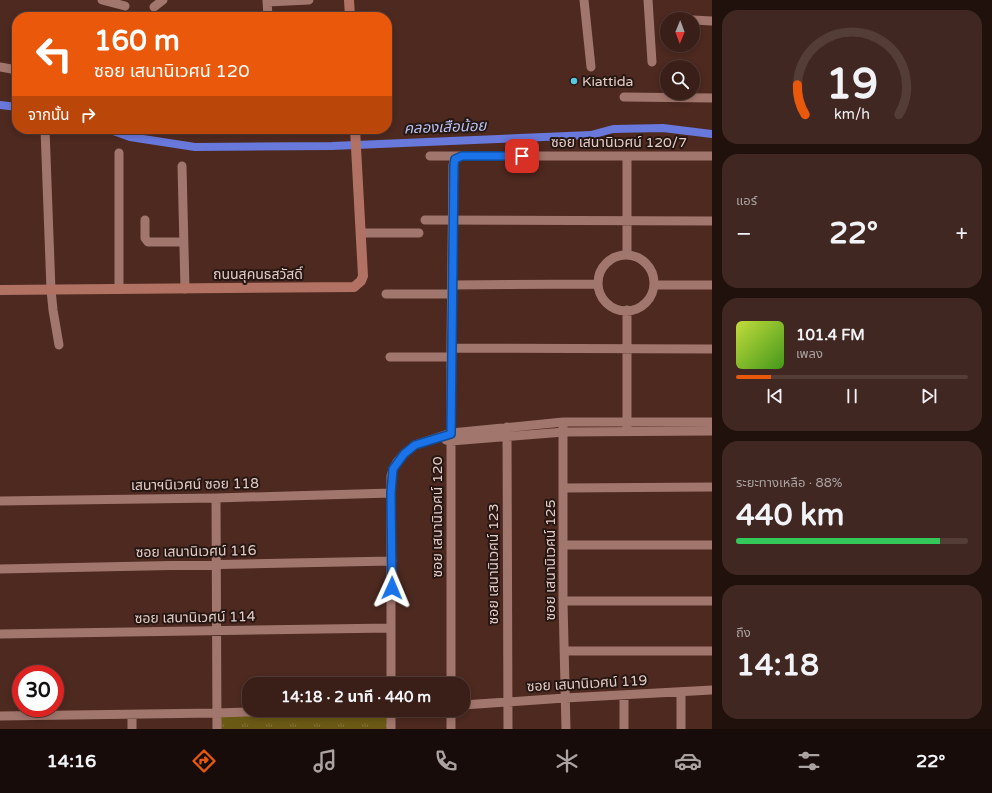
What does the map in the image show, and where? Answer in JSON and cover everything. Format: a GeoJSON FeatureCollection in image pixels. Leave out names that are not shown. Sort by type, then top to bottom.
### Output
{"type":"FeatureCollection","features":[{"type":"Feature","properties":{"kind":"main road"},"geometry":{"type":"LineString","coordinates":[[349,0],[350,12]]}},
{"type":"Feature","properties":{"kind":"main road","name":"ถนนสุคนธสวัสดิ์"},"geometry":{"type":"LineString","coordinates":[[0,290],[354,287],[361,281],[363,276],[356,134]]}},
{"type":"Feature","properties":{"kind":"street"},"geometry":{"type":"LineString","coordinates":[[102,0],[125,6]]}},
{"type":"Feature","properties":{"kind":"street"},"geometry":{"type":"LineString","coordinates":[[154,7],[163,0]]}},
{"type":"Feature","properties":{"kind":"street"},"geometry":{"type":"LineString","coordinates":[[268,12],[267,1],[309,0]]}},
{"type":"Feature","properties":{"kind":"street"},"geometry":{"type":"LineString","coordinates":[[584,0],[591,67]]}},
{"type":"Feature","properties":{"kind":"street"},"geometry":{"type":"LineString","coordinates":[[648,0],[652,62]]}},
{"type":"Feature","properties":{"kind":"street"},"geometry":{"type":"LineString","coordinates":[[700,20],[712,21]]}},
{"type":"Feature","properties":{"kind":"street"},"geometry":{"type":"LineString","coordinates":[[0,67],[12,69]]}},
{"type":"Feature","properties":{"kind":"street"},"geometry":{"type":"LineString","coordinates":[[624,97],[712,98]]}},
{"type":"Feature","properties":{"kind":"street"},"geometry":{"type":"LineString","coordinates":[[45,134],[50,290],[59,344]]}},
{"type":"Feature","properties":{"kind":"street"},"geometry":{"type":"LineString","coordinates":[[119,153],[119,289]]}},
{"type":"Feature","properties":{"kind":"street","name":"ซอย เสนานิเวศน์ 120/7"},"geometry":{"type":"LineString","coordinates":[[430,156],[458,158],[712,156]]}},
{"type":"Feature","properties":{"kind":"street"},"geometry":{"type":"LineString","coordinates":[[627,157],[627,255]]}},
{"type":"Feature","properties":{"kind":"street","name":"ซอย เสนานิเวศน์ 120"},"geometry":{"type":"LineString","coordinates":[[451,677],[451,353],[454,165],[458,158]]}},
{"type":"Feature","properties":{"kind":"street"},"geometry":{"type":"LineString","coordinates":[[182,166],[185,289]]}},
{"type":"Feature","properties":{"kind":"street"},"geometry":{"type":"LineString","coordinates":[[145,220],[146,238],[148,242],[184,242]]}},
{"type":"Feature","properties":{"kind":"street"},"geometry":{"type":"LineString","coordinates":[[425,220],[712,221]]}},
{"type":"Feature","properties":{"kind":"street"},"geometry":{"type":"LineString","coordinates":[[361,234],[419,233]]}},
{"type":"Feature","properties":{"kind":"street"},"geometry":{"type":"LineString","coordinates":[[627,255],[633,256],[645,262],[652,272],[654,284],[652,293],[648,300],[635,309],[627,310],[618,309],[611,306],[602,296],[598,284],[599,277],[606,263],[612,259],[627,255]]}},
{"type":"Feature","properties":{"kind":"street"},"geometry":{"type":"LineString","coordinates":[[386,294],[452,289],[598,284]]}},
{"type":"Feature","properties":{"kind":"street"},"geometry":{"type":"LineString","coordinates":[[654,284],[712,285]]}},
{"type":"Feature","properties":{"kind":"street"},"geometry":{"type":"LineString","coordinates":[[627,310],[627,426]]}},
{"type":"Feature","properties":{"kind":"street"},"geometry":{"type":"LineString","coordinates":[[390,357],[451,353],[626,349],[712,349]]}},
{"type":"Feature","properties":{"kind":"street"},"geometry":{"type":"LineString","coordinates":[[391,677],[391,493],[393,469],[404,454],[415,445],[439,437],[563,427],[712,422]]}},
{"type":"Feature","properties":{"kind":"street"},"geometry":{"type":"LineString","coordinates":[[627,426],[712,431]]}},
{"type":"Feature","properties":{"kind":"street","name":"ซอย เสนานิเวศน์ 125"},"geometry":{"type":"LineString","coordinates":[[563,427],[563,601],[566,729]]}},
{"type":"Feature","properties":{"kind":"street","name":"ซอย เสนานิเวศน์ 123"},"geometry":{"type":"LineString","coordinates":[[507,432],[508,729]]}},
{"type":"Feature","properties":{"kind":"street"},"geometry":{"type":"LineString","coordinates":[[564,488],[712,487]]}},
{"type":"Feature","properties":{"kind":"street","name":"เสนาฯนิเวศน์ ซอย 118"},"geometry":{"type":"LineString","coordinates":[[0,501],[216,498],[391,493]]}},
{"type":"Feature","properties":{"kind":"street"},"geometry":{"type":"LineString","coordinates":[[216,498],[217,729]]}},
{"type":"Feature","properties":{"kind":"street"},"geometry":{"type":"LineString","coordinates":[[563,545],[712,545]]}},
{"type":"Feature","properties":{"kind":"street","name":"ซอย เสนานิเวศน์ 116"},"geometry":{"type":"LineString","coordinates":[[0,568],[392,561]]}},
{"type":"Feature","properties":{"kind":"street"},"geometry":{"type":"LineString","coordinates":[[563,601],[712,601]]}},
{"type":"Feature","properties":{"kind":"street","name":"ซอย เสนานิเวศน์ 114"},"geometry":{"type":"LineString","coordinates":[[0,634],[391,628]]}},
{"type":"Feature","properties":{"kind":"street"},"geometry":{"type":"LineString","coordinates":[[564,651],[712,651]]}},
{"type":"Feature","properties":{"kind":"street","name":"ซอย เสนานิเวศน์ 119"},"geometry":{"type":"LineString","coordinates":[[470,704],[712,690]]}},
{"type":"Feature","properties":{"kind":"street"},"geometry":{"type":"LineString","coordinates":[[681,692],[682,729]]}},
{"type":"Feature","properties":{"kind":"street"},"geometry":{"type":"LineString","coordinates":[[624,695],[624,729]]}},
{"type":"Feature","properties":{"kind":"street"},"geometry":{"type":"LineString","coordinates":[[0,716],[242,712]]}},
{"type":"Feature","properties":{"kind":"street"},"geometry":{"type":"LineString","coordinates":[[132,714],[132,729]]}},
{"type":"Feature","properties":{"kind":"street"},"geometry":{"type":"LineString","coordinates":[[391,717],[391,729]]}},
{"type":"Feature","properties":{"kind":"street"},"geometry":{"type":"LineString","coordinates":[[452,717],[452,729]]}},
{"type":"Feature","properties":{"kind":"green space"},"geometry":{"type":"Polygon","coordinates":[[[242,712],[242,717],[391,717],[391,729],[217,729],[216,713],[242,712]]]}},
{"type":"Feature","properties":{"kind":"waterway","name":"คลองเสือน้อย"},"geometry":{"type":"LineString","coordinates":[[0,105],[12,106]]}},
{"type":"Feature","properties":{"kind":"waterway","name":"คลองเสือน้อย"},"geometry":{"type":"LineString","coordinates":[[122,134],[130,137],[195,147],[332,146],[591,135],[613,129],[663,128],[712,134]]}},
{"type":"Feature","properties":{"kind":"place","name":"Kiattida"},"geometry":{"type":"Point","coordinates":[574,81]}},
{"type":"Feature","properties":{"kind":"route"},"geometry":{"type":"LineString","coordinates":[[392,588],[391,493],[393,469],[404,454],[415,445],[451,434],[455,159],[462,156],[522,156]]}}]}
